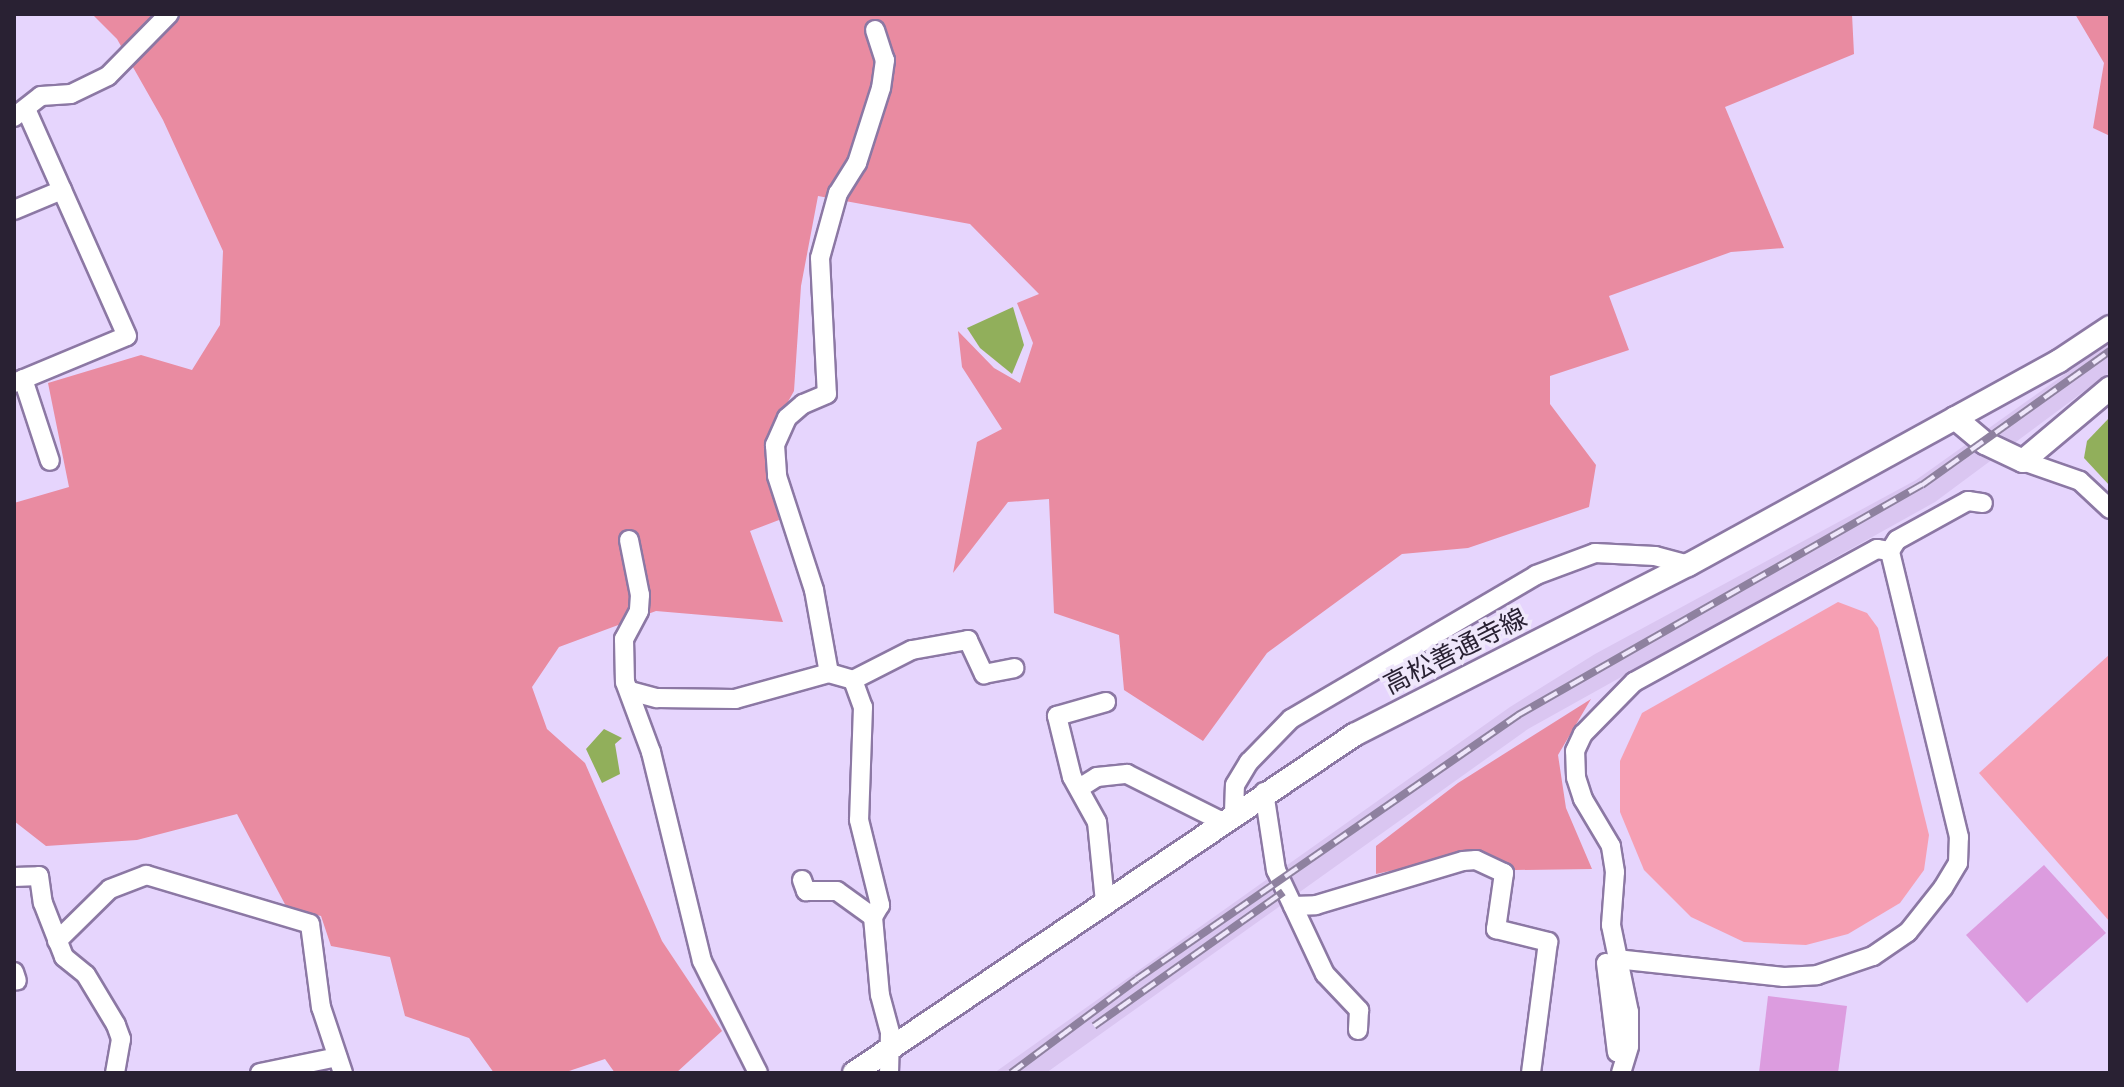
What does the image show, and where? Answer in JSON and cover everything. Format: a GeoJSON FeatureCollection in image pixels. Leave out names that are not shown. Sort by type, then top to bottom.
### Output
{"type":"FeatureCollection","features":[{"type":"Feature","properties":{"kind":"main road","name":"高松善通寺線"},"geometry":{"type":"LineString","coordinates":[[854,1073],[889,1062],[1105,902],[1264,792],[1354,735],[1688,565],[1955,418],[2110,327]]}},
{"type":"Feature","properties":{"kind":"main road"},"geometry":{"type":"LineString","coordinates":[[1955,418],[1985,443],[2023,461],[2110,388]]}},
{"type":"Feature","properties":{"kind":"street"},"geometry":{"type":"LineString","coordinates":[[50,461],[18,381],[127,336],[62,190],[21,114],[41,96],[71,94],[108,76],[169,14]]}},
{"type":"Feature","properties":{"kind":"street"},"geometry":{"type":"LineString","coordinates":[[829,673],[814,590],[777,476],[775,445],[787,418],[803,404],[827,394],[820,258],[834,205],[857,163],[881,88],[885,60],[875,30]]}},
{"type":"Feature","properties":{"kind":"street"},"geometry":{"type":"LineString","coordinates":[[14,210],[62,190]]}},
{"type":"Feature","properties":{"kind":"street"},"geometry":{"type":"LineString","coordinates":[[2023,461],[2080,481],[2110,509]]}},
{"type":"Feature","properties":{"kind":"street"},"geometry":{"type":"LineString","coordinates":[[1616,959],[1784,977],[1817,975],[1873,956],[1908,932],[1943,888],[1958,863],[1959,837],[1890,551],[1897,540],[1968,501],[1983,503]]}},
{"type":"Feature","properties":{"kind":"street"},"geometry":{"type":"LineString","coordinates":[[629,540],[640,595],[639,611],[624,639],[625,682],[657,777],[702,961],[758,1073]]}},
{"type":"Feature","properties":{"kind":"street"},"geometry":{"type":"LineString","coordinates":[[1610,1073],[1620,1046],[1622,1014],[1611,925],[1611,846],[1583,799],[1576,777],[1575,751],[1583,734],[1634,682],[1877,549],[1890,551]]}},
{"type":"Feature","properties":{"kind":"street"},"geometry":{"type":"LineString","coordinates":[[1081,787],[1097,777],[1127,774],[1227,817],[1235,785],[1249,762],[1291,719],[1536,575],[1595,553],[1655,556],[1688,565]]}},
{"type":"Feature","properties":{"kind":"street"},"geometry":{"type":"LineString","coordinates":[[630,691],[657,698],[735,699],[829,673],[853,680],[912,650],[968,640],[984,674],[1014,668]]}},
{"type":"Feature","properties":{"kind":"street"},"geometry":{"type":"LineString","coordinates":[[853,680],[863,707],[859,820],[875,869],[880,905],[873,917],[889,1062]]}},
{"type":"Feature","properties":{"kind":"street"},"geometry":{"type":"LineString","coordinates":[[1105,902],[1097,822],[1064,755],[1057,716],[1106,702]]}},
{"type":"Feature","properties":{"kind":"street"},"geometry":{"type":"LineString","coordinates":[[1264,792],[1276,870],[1325,974],[1359,1010],[1358,1030]]}},
{"type":"Feature","properties":{"kind":"street"},"geometry":{"type":"LineString","coordinates":[[1293,906],[1316,905],[1463,861],[1476,860],[1504,873],[1496,929],[1548,942],[1531,1073]]}},
{"type":"Feature","properties":{"kind":"street"},"geometry":{"type":"LineString","coordinates":[[57,941],[110,889],[146,875],[310,924],[321,1007],[340,1065],[260,1073]]}},
{"type":"Feature","properties":{"kind":"street"},"geometry":{"type":"LineString","coordinates":[[14,877],[39,876],[64,957],[86,975],[116,1025],[121,1039],[115,1073]]}},
{"type":"Feature","properties":{"kind":"street"},"geometry":{"type":"LineString","coordinates":[[802,880],[806,891],[837,891],[873,917]]}},
{"type":"Feature","properties":{"kind":"street"},"geometry":{"type":"LineString","coordinates":[[1602,886],[1629,1046],[1621,1073]]}},
{"type":"Feature","properties":{"kind":"shaded area"},"geometry":{"type":"Polygon","coordinates":[[[92,14],[1852,14],[1854,54],[1725,107],[1784,248],[1731,252],[1609,296],[1629,350],[1550,376],[1550,404],[1596,465],[1589,507],[1468,548],[1402,554],[1267,653],[1203,741],[1124,690],[1119,635],[1054,613],[1049,499],[1008,502],[953,573],[977,442],[1002,429],[962,367],[958,331],[994,368],[1020,383],[1033,343],[1017,303],[1039,294],[970,224],[818,196],[801,286],[794,391],[770,434],[779,520],[750,531],[783,622],[656,611],[559,647],[532,687],[547,729],[585,763],[662,941],[722,1031],[676,1073],[615,1073],[605,1059],[563,1073],[494,1073],[469,1038],[405,1016],[390,957],[331,946],[321,916],[287,908],[237,814],[137,840],[46,846],[14,821],[14,503],[69,487],[48,383],[141,355],[192,370],[220,325],[223,251],[163,120],[117,39],[92,14]]]}},
{"type":"Feature","properties":{"kind":"shaded area"},"geometry":{"type":"Polygon","coordinates":[[[2075,14],[2110,14],[2110,136],[2093,128],[2104,63],[2075,14]]]}},
{"type":"Feature","properties":{"kind":"shaded area"},"geometry":{"type":"Polygon","coordinates":[[[1013,307],[1024,345],[1012,374],[980,348],[967,328],[1013,307]]]}},
{"type":"Feature","properties":{"kind":"shaded area"},"geometry":{"type":"Polygon","coordinates":[[[2110,342],[2110,372],[1935,502],[1528,729],[1046,1073],[994,1073],[1510,707],[1595,654],[1916,480],[2110,342]]]}},
{"type":"Feature","properties":{"kind":"shaded area"},"geometry":{"type":"Polygon","coordinates":[[[2110,417],[2110,486],[2084,458],[2087,441],[2110,417]]]}},
{"type":"Feature","properties":{"kind":"shaded area"},"geometry":{"type":"Polygon","coordinates":[[[1838,602],[1867,613],[1878,628],[1929,835],[1924,870],[1900,903],[1848,934],[1806,945],[1744,942],[1691,917],[1644,870],[1620,812],[1620,761],[1642,713],[1838,602]]]}},
{"type":"Feature","properties":{"kind":"shaded area"},"geometry":{"type":"Polygon","coordinates":[[[2110,654],[2110,922],[1979,773],[2110,654]]]}},
{"type":"Feature","properties":{"kind":"shaded area"},"geometry":{"type":"Polygon","coordinates":[[[1591,699],[1558,755],[1566,808],[1592,869],[1515,870],[1469,854],[1376,874],[1376,846],[1458,783],[1591,699]]]}},
{"type":"Feature","properties":{"kind":"shaded area"},"geometry":{"type":"Polygon","coordinates":[[[604,729],[622,738],[615,744],[620,774],[602,783],[586,749],[604,729]]]}},
{"type":"Feature","properties":{"kind":"building"},"geometry":{"type":"Polygon","coordinates":[[[2044,865],[2106,933],[2027,1003],[1966,935],[2044,865]]]}},
{"type":"Feature","properties":{"kind":"building"},"geometry":{"type":"Polygon","coordinates":[[[1768,996],[1847,1006],[1838,1073],[1759,1073],[1768,996]]]}},
{"type":"Feature","properties":{"kind":"railway"},"geometry":{"type":"LineString","coordinates":[[1011,1073],[1137,979],[1518,715],[1922,485],[2110,351]]}},
{"type":"Feature","properties":{"kind":"railway"},"geometry":{"type":"LineString","coordinates":[[1094,1026],[1283,892]]}}]}
